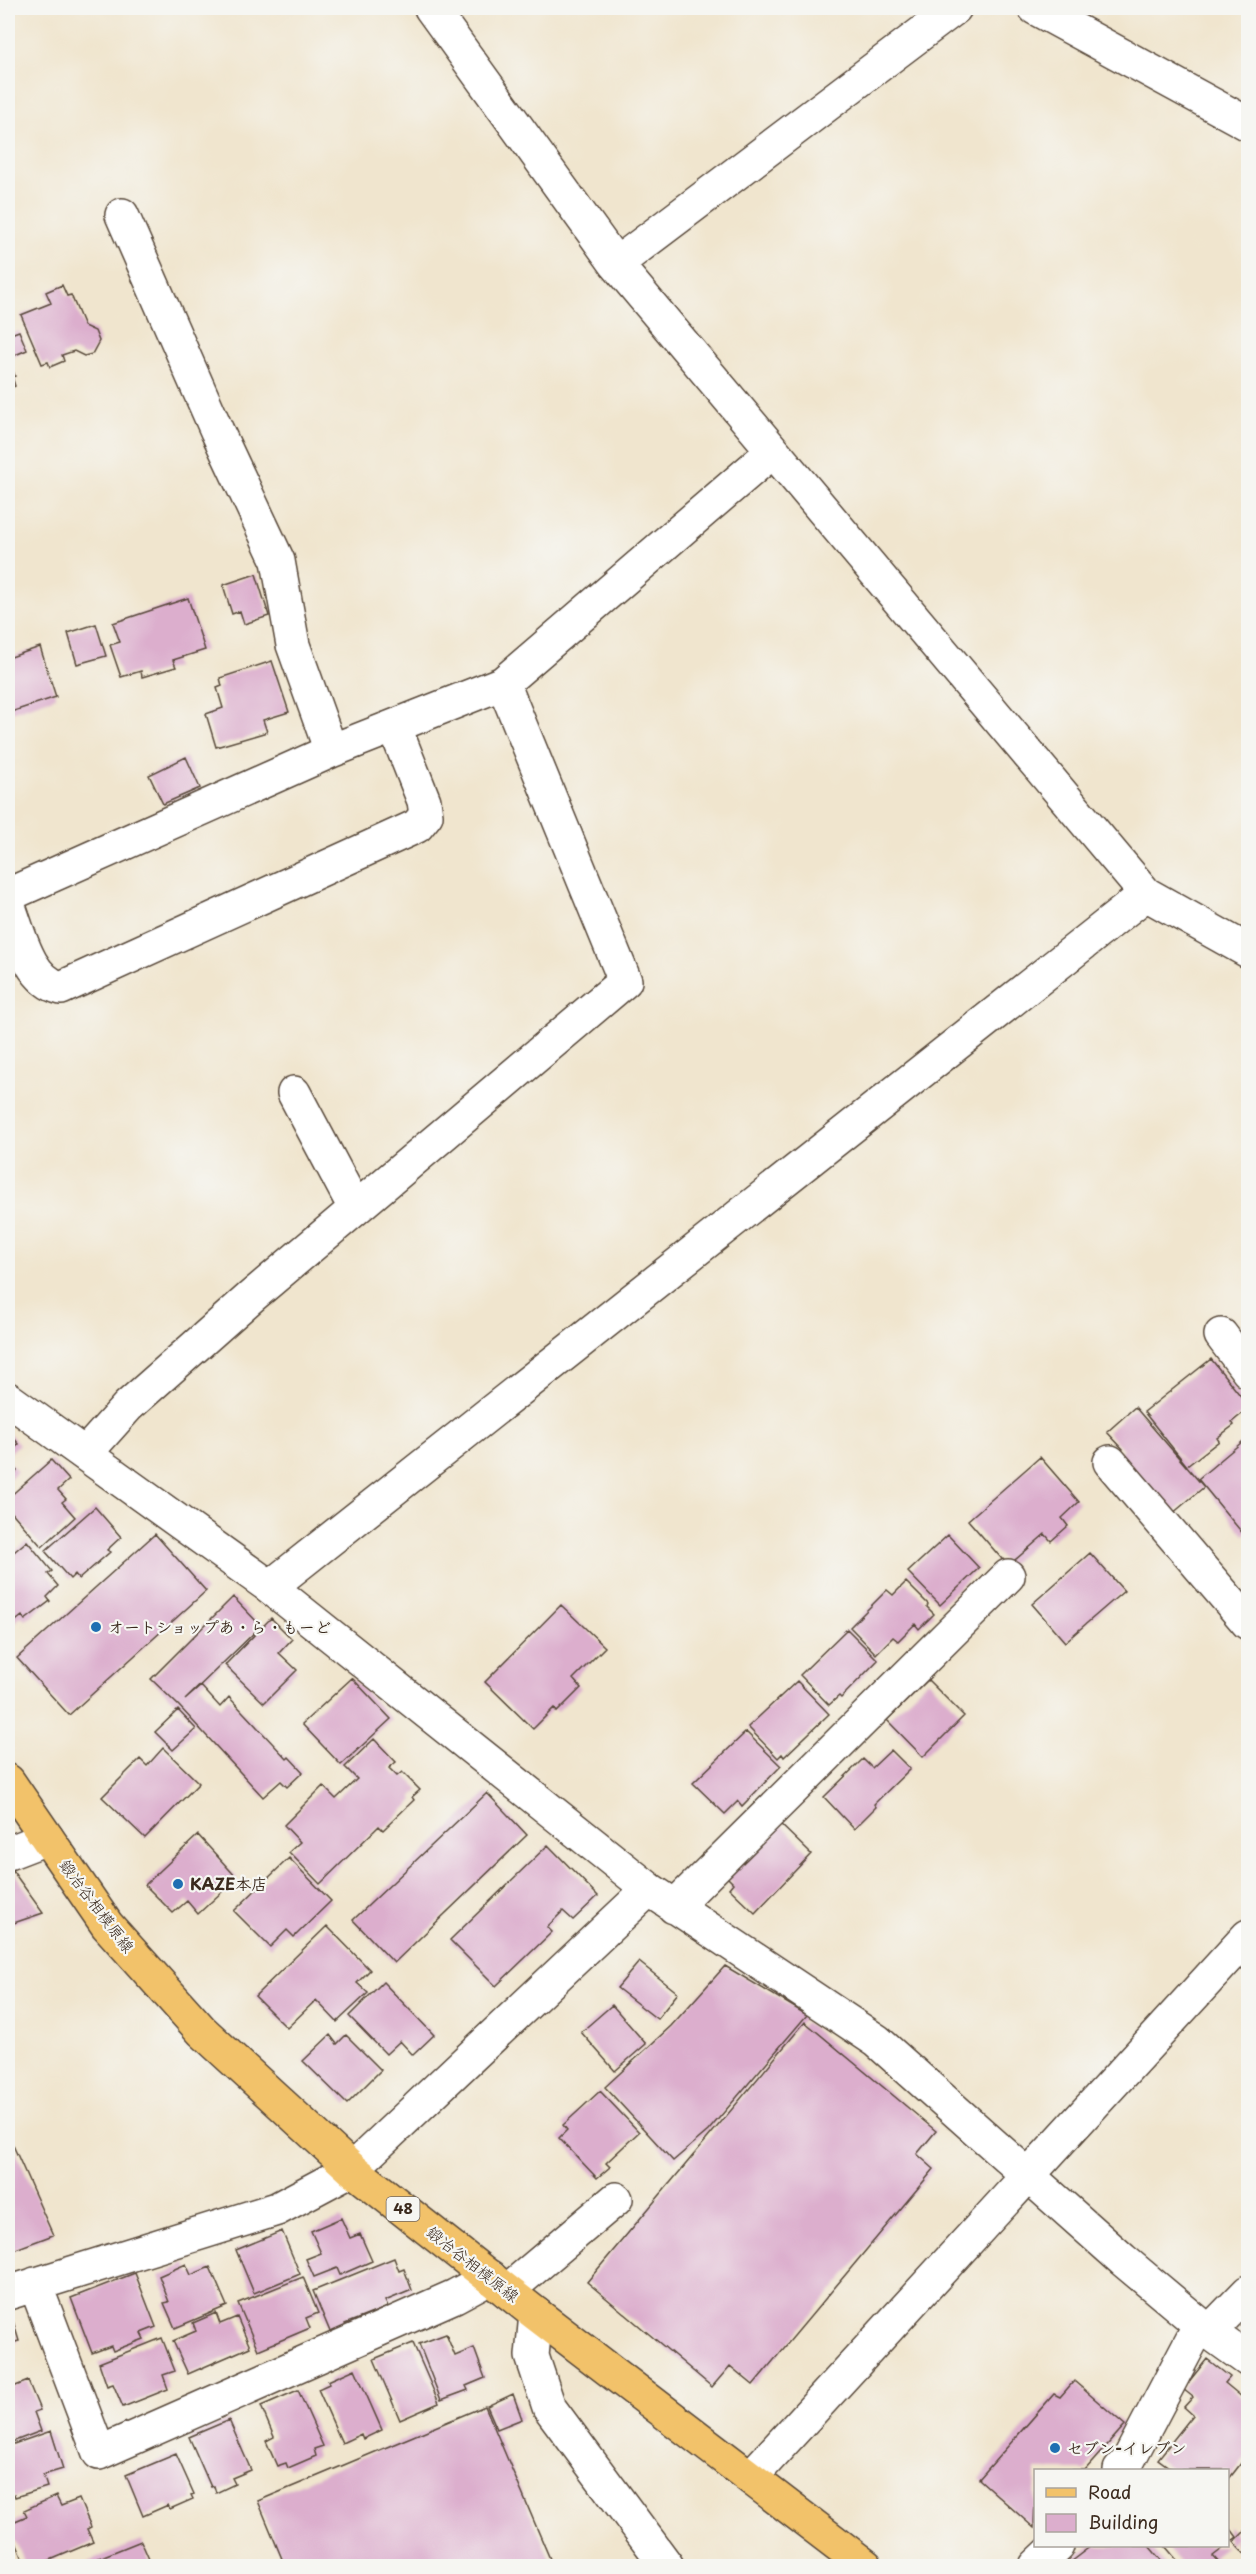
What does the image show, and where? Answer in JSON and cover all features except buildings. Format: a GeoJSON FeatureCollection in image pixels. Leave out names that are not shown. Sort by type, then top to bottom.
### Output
{"type":"FeatureCollection","features":[{"type":"Feature","properties":{"kind":"main road","name":"鍛冶谷相模原線"},"geometry":{"type":"LineString","coordinates":[[8,1781],[107,1925],[202,2031],[352,2169],[536,2314],[866,2566]]}},
{"type":"Feature","properties":{"kind":"street"},"geometry":{"type":"LineString","coordinates":[[431,8],[616,264],[1146,894],[1248,951]]}},
{"type":"Feature","properties":{"kind":"street"},"geometry":{"type":"LineString","coordinates":[[616,264],[955,8]]}},
{"type":"Feature","properties":{"kind":"street"},"geometry":{"type":"LineString","coordinates":[[1035,8],[1248,124]]}},
{"type":"Feature","properties":{"kind":"street"},"geometry":{"type":"LineString","coordinates":[[122,215],[217,431],[278,561],[293,645],[331,751]]}},
{"type":"Feature","properties":{"kind":"street"},"geometry":{"type":"LineString","coordinates":[[8,895],[331,751],[395,728],[503,683],[773,452]]}},
{"type":"Feature","properties":{"kind":"street"},"geometry":{"type":"LineString","coordinates":[[85,1454],[128,1406],[355,1208],[625,981],[503,683]]}},
{"type":"Feature","properties":{"kind":"street"},"geometry":{"type":"LineString","coordinates":[[8,904],[30,960],[42,979],[51,986],[61,988],[417,826],[426,815],[424,801],[395,728]]}},
{"type":"Feature","properties":{"kind":"street"},"geometry":{"type":"LineString","coordinates":[[270,1587],[1146,894]]}},
{"type":"Feature","properties":{"kind":"street"},"geometry":{"type":"LineString","coordinates":[[294,1093],[355,1208]]}},
{"type":"Feature","properties":{"kind":"street"},"geometry":{"type":"LineString","coordinates":[[1221,1335],[1248,1371]]}},
{"type":"Feature","properties":{"kind":"street"},"geometry":{"type":"LineString","coordinates":[[8,1399],[270,1587],[661,1898],[877,2041],[1123,2260],[1204,2328],[1248,2360]]}},
{"type":"Feature","properties":{"kind":"street"},"geometry":{"type":"LineString","coordinates":[[1110,1462],[1248,1623]]}},
{"type":"Feature","properties":{"kind":"street"},"geometry":{"type":"LineString","coordinates":[[616,2199],[498,2284],[455,2296],[99,2453],[21,2289],[277,2209],[352,2169],[661,1898],[1008,1575]]}},
{"type":"Feature","properties":{"kind":"street"},"geometry":{"type":"LineString","coordinates":[[8,1853],[46,1838]]}},
{"type":"Feature","properties":{"kind":"street"},"geometry":{"type":"LineString","coordinates":[[752,2477],[1248,1936]]}},
{"type":"Feature","properties":{"kind":"street"},"geometry":{"type":"LineString","coordinates":[[1121,2469],[1128,2461],[1204,2328],[1248,2292]]}},
{"type":"Feature","properties":{"kind":"street"},"geometry":{"type":"LineString","coordinates":[[536,2314],[532,2356],[549,2407],[667,2566]]}},
{"type":"Feature","properties":{"kind":"street"},"geometry":{"type":"LineString","coordinates":[[1036,2566],[1056,2547]]}},
{"type":"Feature","properties":{"kind":"place","name":"オートショップあ・ら・もーど"},"geometry":{"type":"Point","coordinates":[96,1627]}},
{"type":"Feature","properties":{"kind":"place","name":"KAZE本店"},"geometry":{"type":"Point","coordinates":[178,1884]}},
{"type":"Feature","properties":{"kind":"place","name":"セブン-イレブン"},"geometry":{"type":"Point","coordinates":[1055,2448]}}]}
